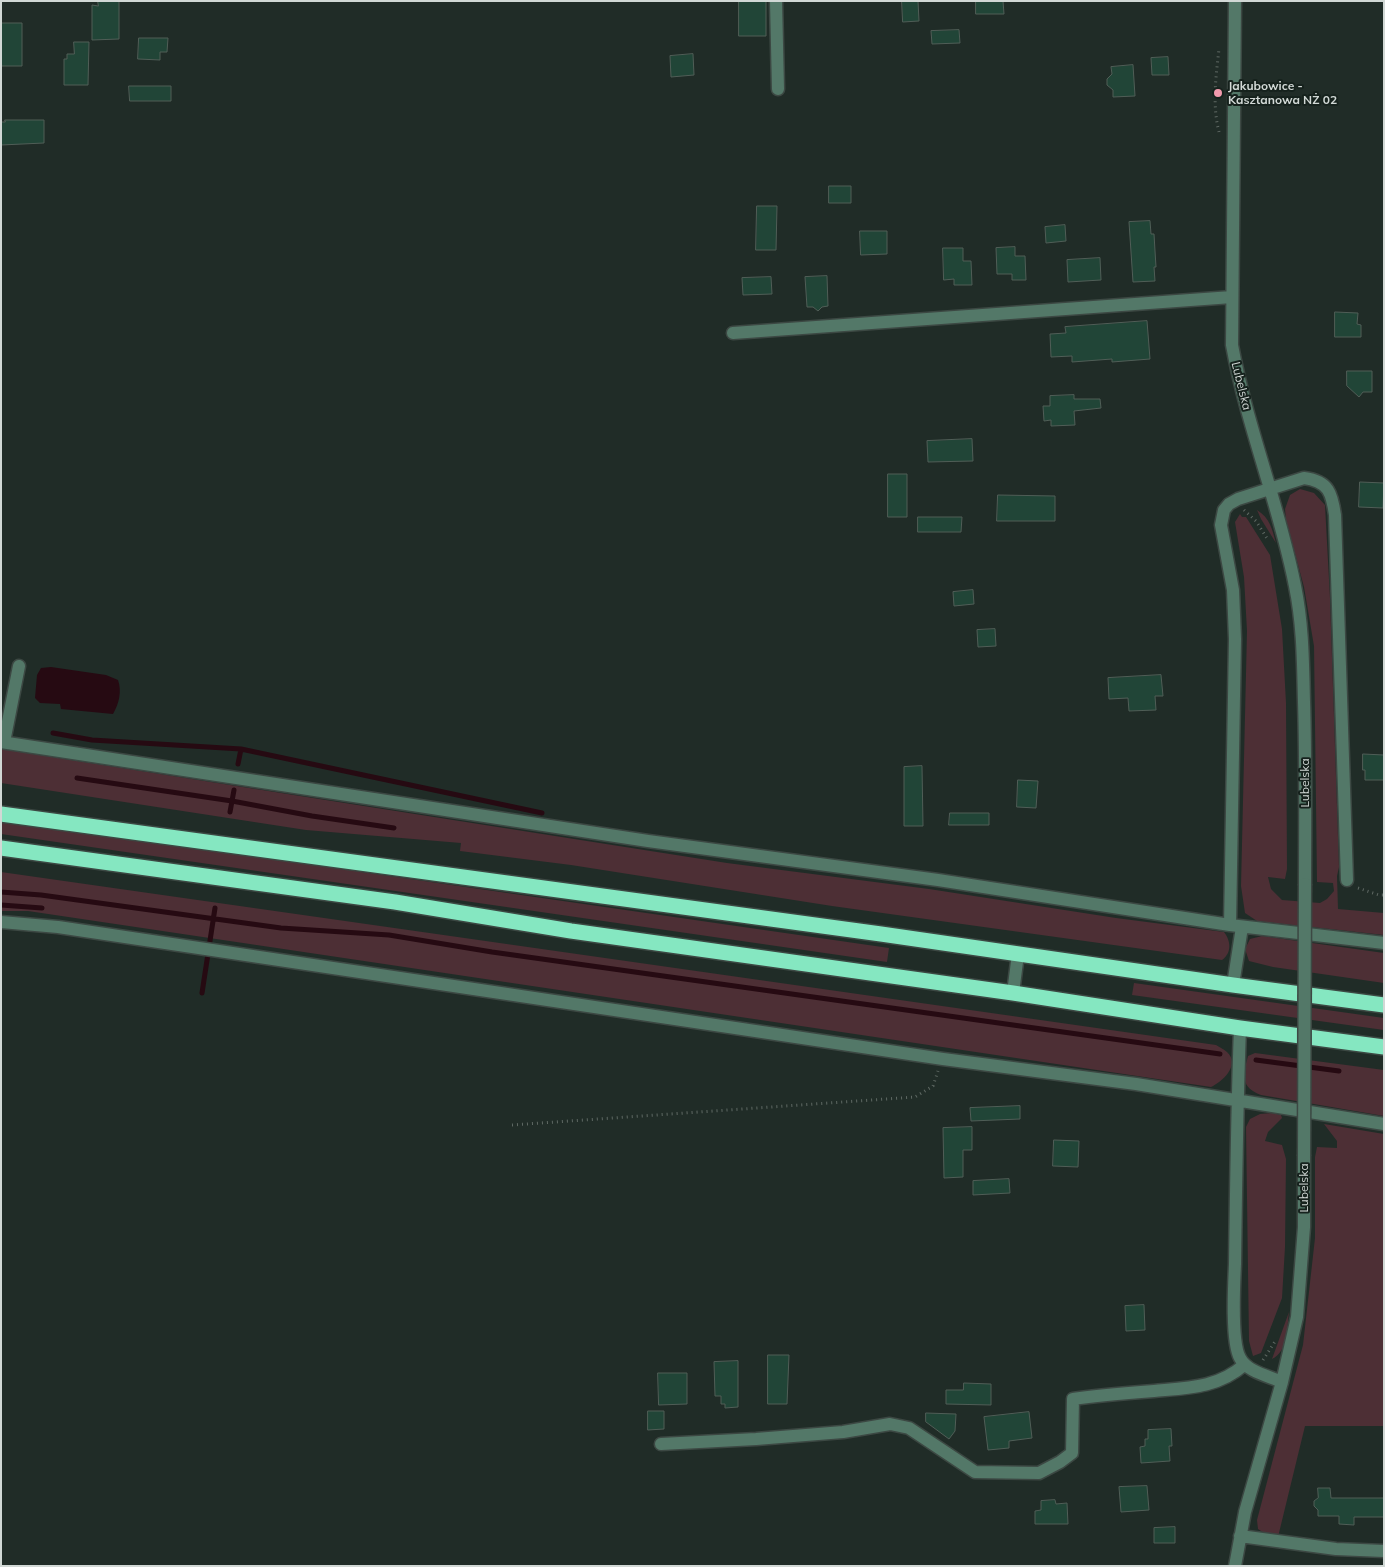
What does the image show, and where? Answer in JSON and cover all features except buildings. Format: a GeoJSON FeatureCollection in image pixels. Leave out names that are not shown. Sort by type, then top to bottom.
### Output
{"type":"FeatureCollection","features":[{"type":"Feature","properties":{"kind":"highway"},"geometry":{"type":"LineString","coordinates":[[1,814],[1384,1005]]}},
{"type":"Feature","properties":{"kind":"highway"},"geometry":{"type":"LineString","coordinates":[[1,848],[385,900],[571,931],[1013,993],[1240,1028],[1384,1046]]}},
{"type":"Feature","properties":{"kind":"street"},"geometry":{"type":"LineString","coordinates":[[776,1],[778,89]]}},
{"type":"Feature","properties":{"kind":"street","name":"Lubelska"},"geometry":{"type":"LineString","coordinates":[[1235,1],[1232,345],[1238,375],[1293,578],[1302,630],[1305,724],[1304,1227],[1300,1296],[1293,1339],[1240,1536],[1235,1566]]}},
{"type":"Feature","properties":{"kind":"street"},"geometry":{"type":"LineString","coordinates":[[733,333],[1232,297]]}},
{"type":"Feature","properties":{"kind":"street"},"geometry":{"type":"LineString","coordinates":[[1233,985],[1236,926],[1235,639],[1233,590],[1221,525],[1224,510],[1229,504],[1238,499],[1304,478],[1322,483],[1329,490],[1333,499],[1335,515],[1347,880]]}},
{"type":"Feature","properties":{"kind":"street"},"geometry":{"type":"LineString","coordinates":[[19,666],[3,742],[648,841],[938,880],[1236,926],[1384,944]]}},
{"type":"Feature","properties":{"kind":"street"},"geometry":{"type":"LineString","coordinates":[[1,922],[58,927],[943,1059],[1136,1084],[1384,1124]]}},
{"type":"Feature","properties":{"kind":"street"},"geometry":{"type":"LineString","coordinates":[[1013,993],[1018,954]]}},
{"type":"Feature","properties":{"kind":"street"},"geometry":{"type":"LineString","coordinates":[[1240,1028],[1236,1100],[1234,1309],[1236,1347],[1239,1358],[1244,1365],[1282,1382]]}},
{"type":"Feature","properties":{"kind":"street"},"geometry":{"type":"LineString","coordinates":[[661,1444],[833,1433],[890,1424],[909,1428],[975,1472],[1039,1473],[1072,1453],[1073,1399],[1190,1389],[1217,1382],[1235,1373],[1244,1365]]}},
{"type":"Feature","properties":{"kind":"street"},"geometry":{"type":"LineString","coordinates":[[1240,1536],[1336,1549],[1384,1551]]}},
{"type":"Feature","properties":{"kind":"path"},"geometry":{"type":"LineString","coordinates":[[1238,499],[1245,512],[1256,521],[1269,542]]}},
{"type":"Feature","properties":{"kind":"path"},"geometry":{"type":"LineString","coordinates":[[1347,880],[1354,887],[1384,895]]}},
{"type":"Feature","properties":{"kind":"path"},"geometry":{"type":"LineString","coordinates":[[512,1125],[915,1097],[933,1086],[943,1059]]}},
{"type":"Feature","properties":{"kind":"shaded area"},"geometry":{"type":"Polygon","coordinates":[[[1300,489],[1314,493],[1325,505],[1339,867],[1337,876],[1338,909],[1384,913],[1384,935],[1257,921],[1245,913],[1241,886],[1247,631],[1244,577],[1235,522],[1240,514],[1242,517],[1246,517],[1270,555],[1282,629],[1286,703],[1287,869],[1285,879],[1268,877],[1271,889],[1282,900],[1320,903],[1327,899],[1334,891],[1333,883],[1317,882],[1314,646],[1304,587],[1286,520],[1285,509],[1290,495],[1300,489]]]}},
{"type":"Feature","properties":{"kind":"shaded area"},"geometry":{"type":"Polygon","coordinates":[[[1257,510],[1268,520],[1276,543],[1261,519],[1257,510]]]}},
{"type":"Feature","properties":{"kind":"shaded area"},"geometry":{"type":"Polygon","coordinates":[[[51,667],[106,675],[118,680],[119,697],[113,714],[61,709],[60,704],[40,703],[35,698],[37,675],[41,668],[51,667]]]}},
{"type":"Feature","properties":{"kind":"shaded area"},"geometry":{"type":"Polygon","coordinates":[[[1,749],[727,863],[929,889],[1116,918],[1224,932],[1228,939],[1229,950],[1222,960],[832,906],[571,865],[460,851],[461,843],[306,830],[1,783],[1,749]]]}},
{"type":"Feature","properties":{"kind":"shaded area"},"geometry":{"type":"Polygon","coordinates":[[[1,820],[889,948],[887,962],[1,834],[1,820]]]}},
{"type":"Feature","properties":{"kind":"shaded area"},"geometry":{"type":"Polygon","coordinates":[[[1,872],[1216,1045],[1227,1052],[1232,1062],[1225,1077],[1211,1087],[28,911],[1,911],[1,872]]]}},
{"type":"Feature","properties":{"kind":"shaded area"},"geometry":{"type":"Polygon","coordinates":[[[1262,936],[1384,953],[1384,983],[1273,967],[1249,961],[1245,949],[1250,939],[1262,936]]]}},
{"type":"Feature","properties":{"kind":"shaded area"},"geometry":{"type":"Polygon","coordinates":[[[1134,983],[1384,1018],[1384,1030],[1132,995],[1134,983]]]}},
{"type":"Feature","properties":{"kind":"shaded area"},"geometry":{"type":"Polygon","coordinates":[[[1255,1053],[1384,1070],[1384,1116],[1261,1095],[1254,1092],[1246,1084],[1244,1075],[1248,1056],[1255,1053]]]}},
{"type":"Feature","properties":{"kind":"shaded area"},"geometry":{"type":"Polygon","coordinates":[[[1272,1113],[1281,1115],[1282,1118],[1268,1132],[1265,1141],[1282,1145],[1286,1159],[1285,1247],[1282,1298],[1261,1353],[1253,1356],[1249,1341],[1246,1127],[1250,1119],[1260,1114],[1272,1113]]]}},
{"type":"Feature","properties":{"kind":"shaded area"},"geometry":{"type":"Polygon","coordinates":[[[1324,1124],[1384,1134],[1384,1426],[1305,1426],[1278,1537],[1258,1529],[1257,1520],[1303,1345],[1315,1238],[1315,1157],[1317,1147],[1337,1148],[1337,1141],[1324,1124]]]}},
{"type":"Feature","properties":{"kind":"shaded area"},"geometry":{"type":"Polygon","coordinates":[[[1289,1312],[1284,1345],[1277,1356],[1272,1359],[1289,1312]]]}},
{"type":"Feature","properties":{"kind":"waterway"},"geometry":{"type":"LineString","coordinates":[[53,733],[92,740],[241,749],[542,813]]}},
{"type":"Feature","properties":{"kind":"waterway"},"geometry":{"type":"LineString","coordinates":[[238,764],[241,749]]}},
{"type":"Feature","properties":{"kind":"waterway"},"geometry":{"type":"LineString","coordinates":[[77,778],[394,828]]}},
{"type":"Feature","properties":{"kind":"waterway"},"geometry":{"type":"LineString","coordinates":[[230,812],[234,790]]}},
{"type":"Feature","properties":{"kind":"waterway"},"geometry":{"type":"LineString","coordinates":[[1,892],[41,895],[281,928],[389,935],[492,952],[1220,1054]]}},
{"type":"Feature","properties":{"kind":"waterway"},"geometry":{"type":"LineString","coordinates":[[1,905],[42,908]]}},
{"type":"Feature","properties":{"kind":"waterway"},"geometry":{"type":"LineString","coordinates":[[202,993],[215,908]]}},
{"type":"Feature","properties":{"kind":"waterway"},"geometry":{"type":"LineString","coordinates":[[1256,1060],[1339,1071]]}},
{"type":"Feature","properties":{"kind":"place","name":"Jakubowice - Kasztanowa NŻ 02"},"geometry":{"type":"Point","coordinates":[1218,93]}}]}
